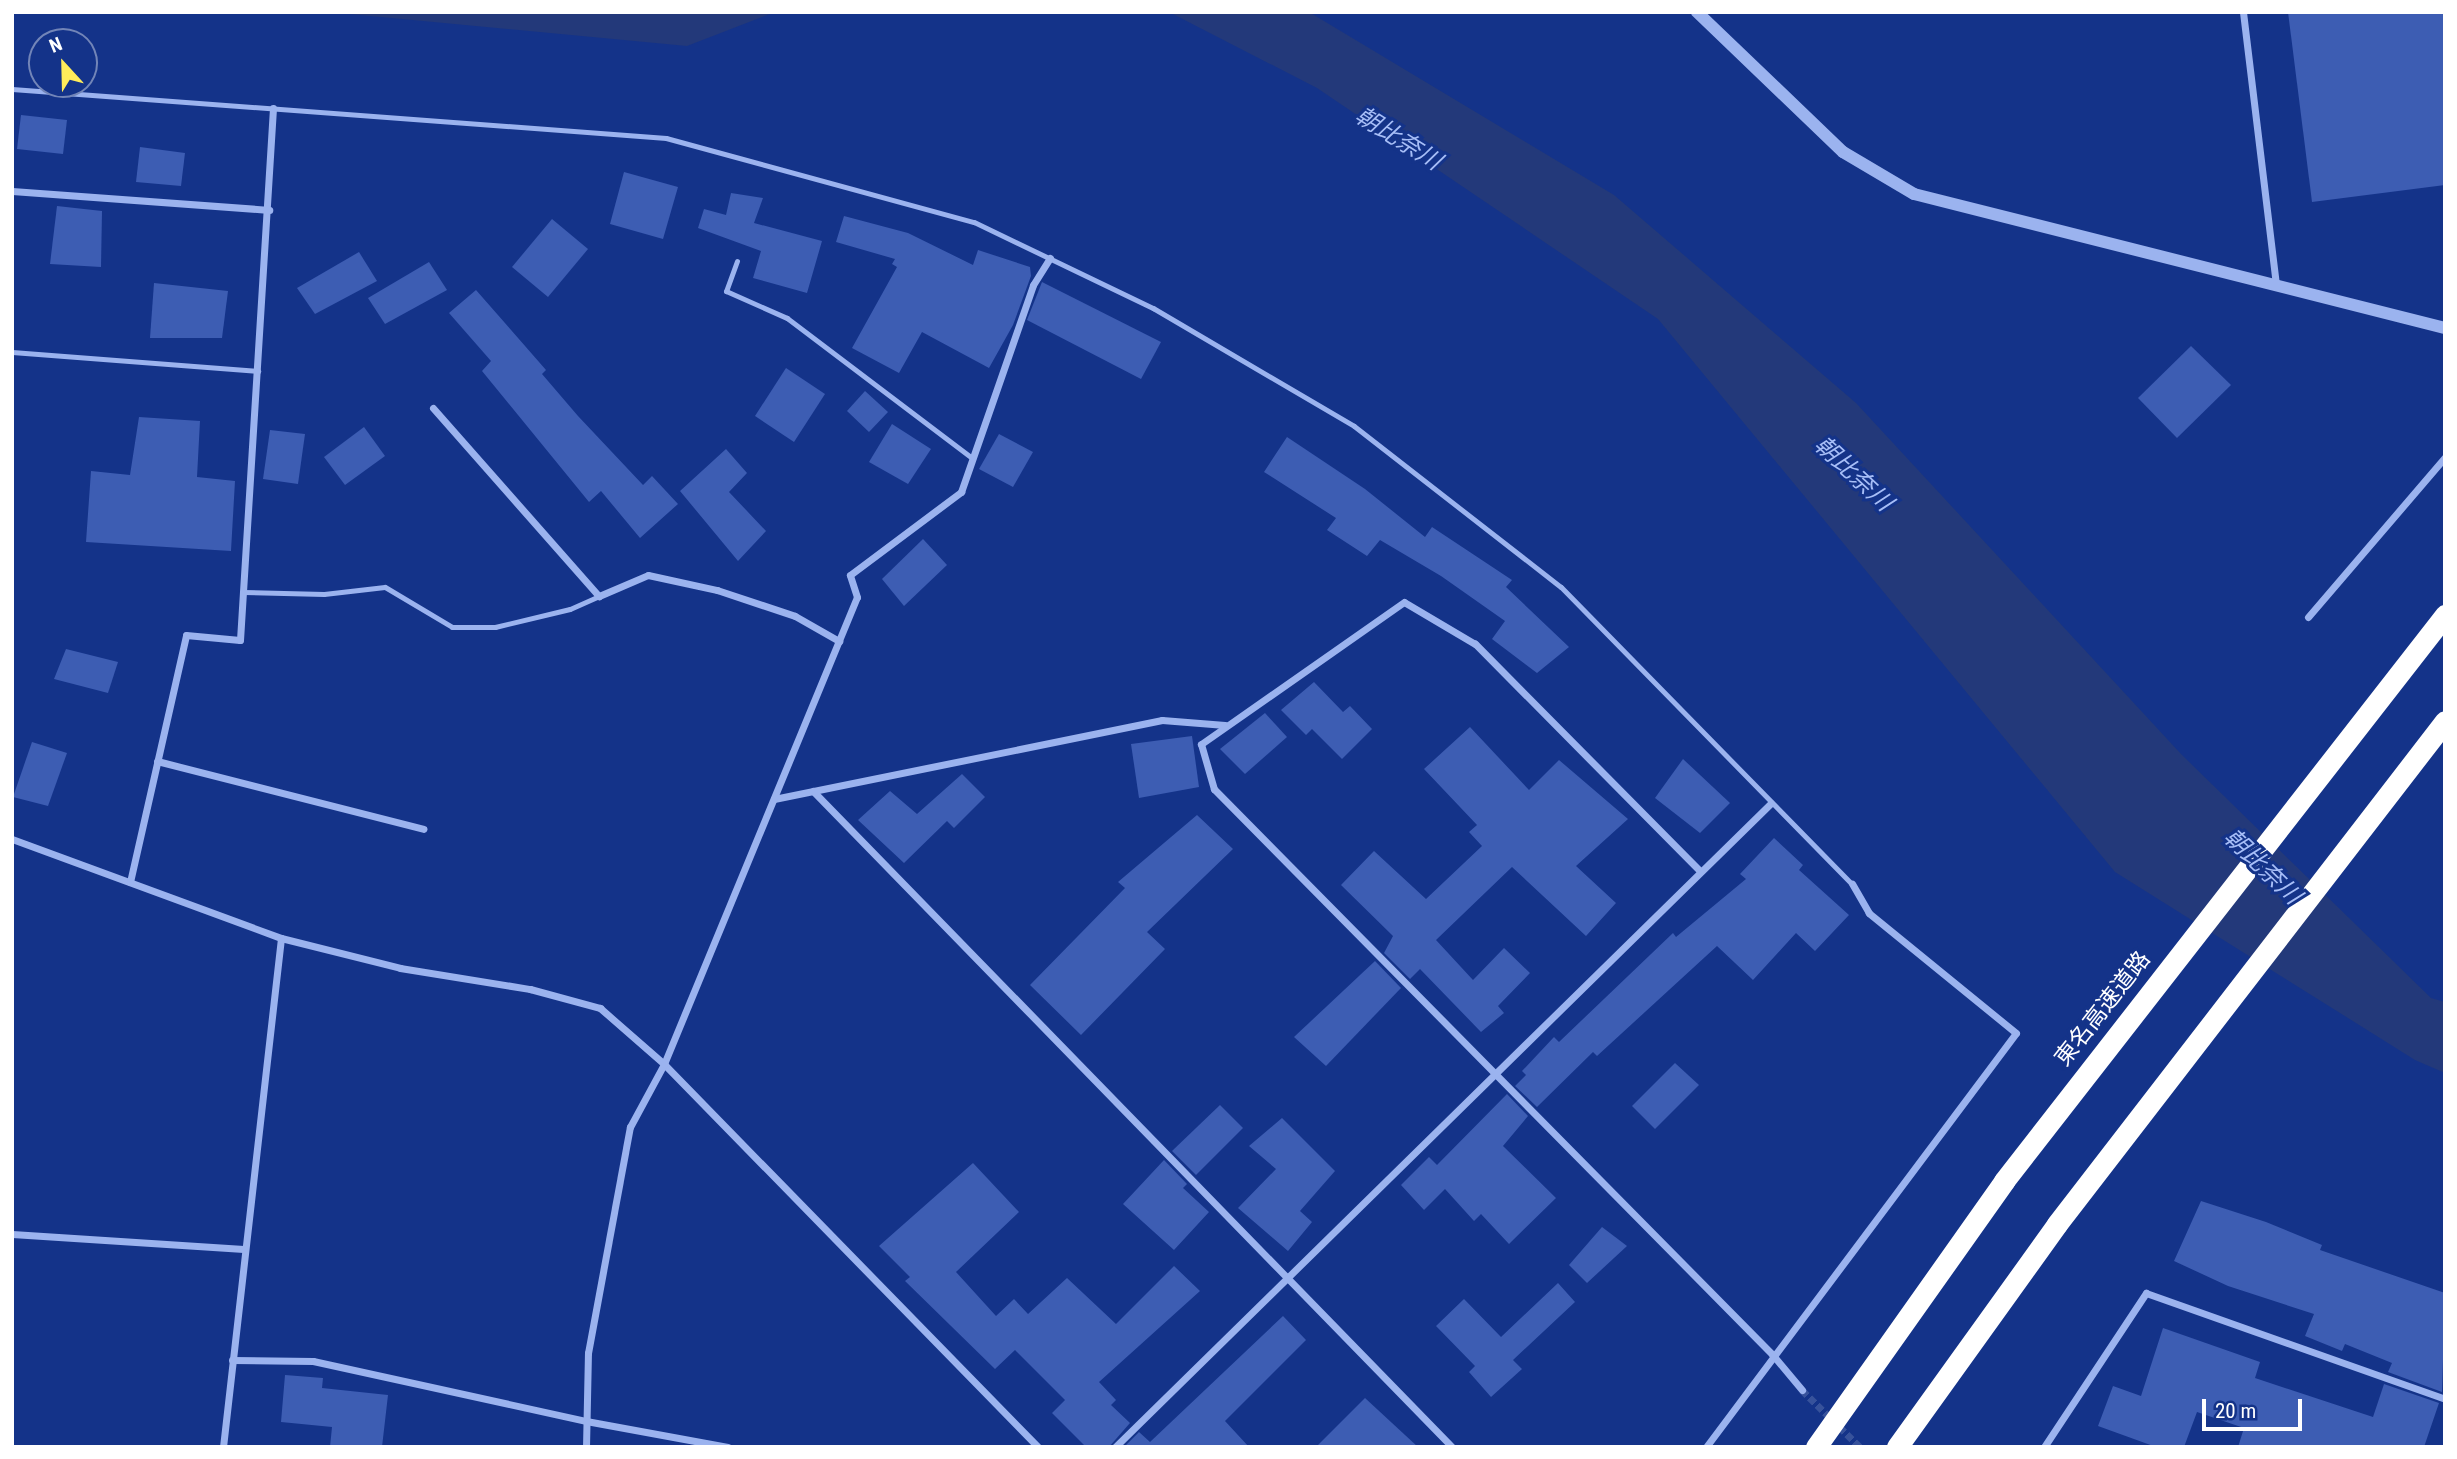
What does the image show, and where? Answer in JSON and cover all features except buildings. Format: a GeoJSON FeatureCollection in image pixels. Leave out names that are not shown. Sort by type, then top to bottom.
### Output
{"type":"FeatureCollection","features":[{"type":"Feature","properties":{"kind":"highway","name":"東名高速道路"},"geometry":{"type":"LineString","coordinates":[[1816,1447],[2004,1181],[2365,713],[2445,615]]}},
{"type":"Feature","properties":{"kind":"highway"},"geometry":{"type":"LineString","coordinates":[[1897,1447],[2167,1078],[2445,721]]}},
{"type":"Feature","properties":{"kind":"street"},"geometry":{"type":"LineString","coordinates":[[1697,12],[1843,152],[1914,194],[2445,328]]}},
{"type":"Feature","properties":{"kind":"street"},"geometry":{"type":"LineString","coordinates":[[2244,12],[2277,287]]}},
{"type":"Feature","properties":{"kind":"street"},"geometry":{"type":"LineString","coordinates":[[130,882],[186,635],[240,639],[270,210],[273,108]]}},
{"type":"Feature","properties":{"kind":"street"},"geometry":{"type":"LineString","coordinates":[[12,191],[270,210]]}},
{"type":"Feature","properties":{"kind":"street"},"geometry":{"type":"LineString","coordinates":[[586,1447],[588,1353],[630,1127],[664,1064],[857,597],[850,575],[961,492],[1033,285],[1050,258]]}},
{"type":"Feature","properties":{"kind":"street"},"geometry":{"type":"LineString","coordinates":[[433,408],[599,596],[649,575],[717,590],[795,616],[839,641]]}},
{"type":"Feature","properties":{"kind":"street"},"geometry":{"type":"LineString","coordinates":[[2308,617],[2445,457]]}},
{"type":"Feature","properties":{"kind":"street"},"geometry":{"type":"LineString","coordinates":[[1700,871],[1475,645],[1404,602],[1201,744],[1214,789],[1772,1353],[1802,1390]]}},
{"type":"Feature","properties":{"kind":"street"},"geometry":{"type":"LineString","coordinates":[[775,799],[1162,720],[1225,725]]}},
{"type":"Feature","properties":{"kind":"street"},"geometry":{"type":"LineString","coordinates":[[157,761],[423,829]]}},
{"type":"Feature","properties":{"kind":"street"},"geometry":{"type":"LineString","coordinates":[[813,791],[1452,1447]]}},
{"type":"Feature","properties":{"kind":"street"},"geometry":{"type":"LineString","coordinates":[[1115,1447],[1771,803]]}},
{"type":"Feature","properties":{"kind":"street"},"geometry":{"type":"LineString","coordinates":[[12,839],[281,939],[400,968],[530,989],[600,1008],[664,1064],[1038,1447]]}},
{"type":"Feature","properties":{"kind":"street"},"geometry":{"type":"LineString","coordinates":[[1706,1447],[1772,1353],[2015,1033],[1869,913],[1852,884]]}},
{"type":"Feature","properties":{"kind":"street"},"geometry":{"type":"LineString","coordinates":[[223,1447],[281,939]]}},
{"type":"Feature","properties":{"kind":"street"},"geometry":{"type":"LineString","coordinates":[[12,1234],[244,1249]]}},
{"type":"Feature","properties":{"kind":"street"},"geometry":{"type":"LineString","coordinates":[[2044,1447],[2146,1293],[2445,1399]]}},
{"type":"Feature","properties":{"kind":"street"},"geometry":{"type":"LineString","coordinates":[[232,1360],[313,1361],[586,1421],[728,1447]]}},
{"type":"Feature","properties":{"kind":"lane"},"geometry":{"type":"LineString","coordinates":[[12,89],[666,138],[974,222],[1153,308],[1354,426],[1561,587],[1852,884]]}},
{"type":"Feature","properties":{"kind":"lane"},"geometry":{"type":"LineString","coordinates":[[737,261],[726,291],[787,318],[972,458]]}},
{"type":"Feature","properties":{"kind":"lane"},"geometry":{"type":"LineString","coordinates":[[12,352],[258,371]]}},
{"type":"Feature","properties":{"kind":"lane"},"geometry":{"type":"LineString","coordinates":[[243,592],[324,594],[385,587],[452,627],[495,627],[570,609],[599,596]]}},
{"type":"Feature","properties":{"kind":"water"},"geometry":{"type":"Polygon","coordinates":[[[328,12],[775,12],[687,46],[328,12]]]}},
{"type":"Feature","properties":{"kind":"water","name":"朝比奈川"},"geometry":{"type":"Polygon","coordinates":[[[1169,12],[1309,12],[1614,195],[1856,403],[2181,754],[2431,998],[2445,1002],[2445,1073],[2415,1060],[2115,872],[1658,319],[1317,88],[1169,12]]]}},
{"type":"Feature","properties":{"kind":"tunnel"},"geometry":{"type":"LineString","coordinates":[[1802,1390],[1860,1447]]}}]}
